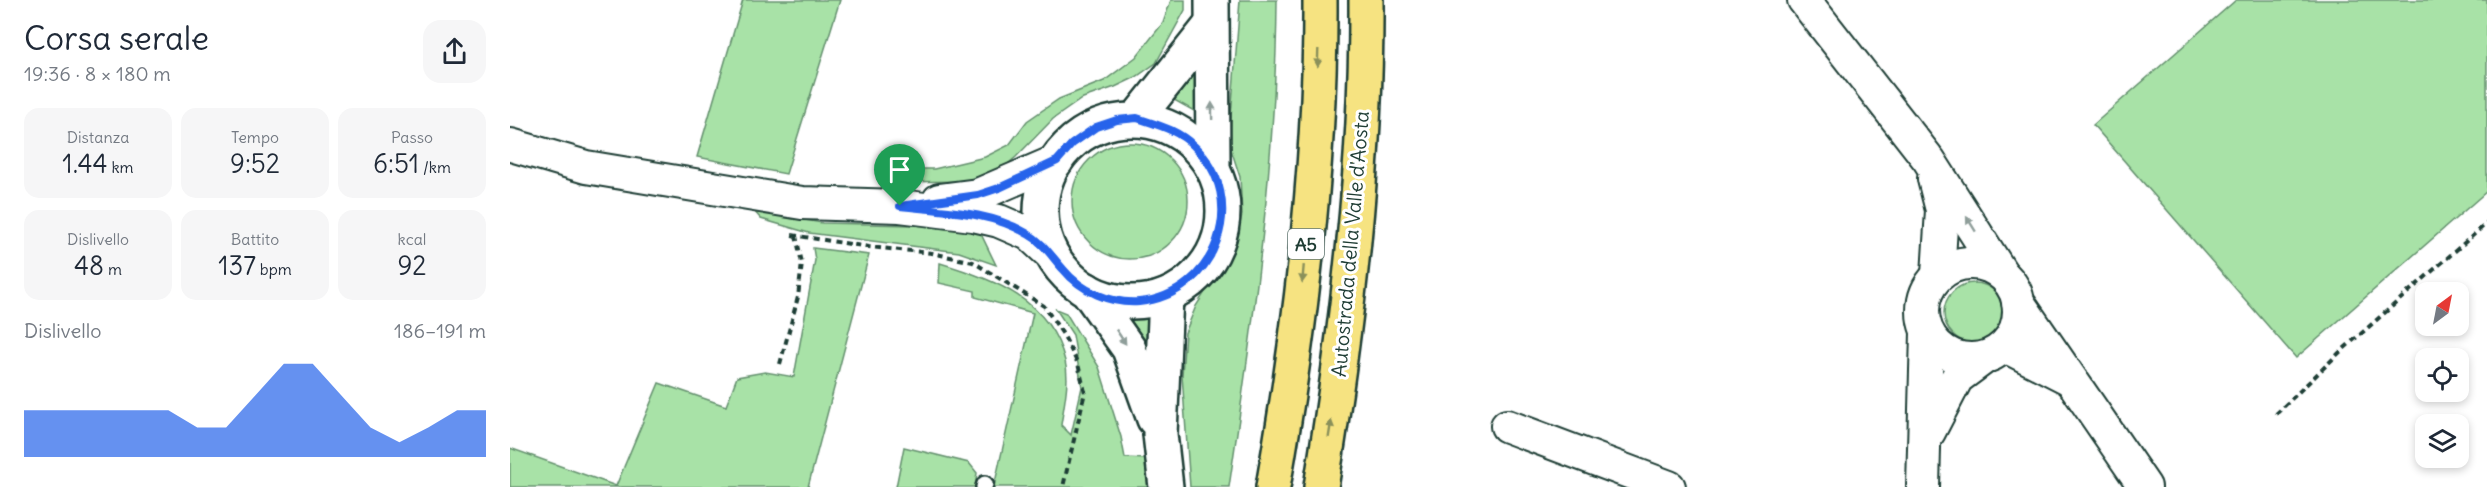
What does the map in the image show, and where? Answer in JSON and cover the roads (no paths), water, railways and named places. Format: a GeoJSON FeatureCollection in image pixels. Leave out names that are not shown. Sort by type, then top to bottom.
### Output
{"type":"FeatureCollection","features":[{"type":"Feature","properties":{"kind":"highway","name":"A5"},"geometry":{"type":"LineString","coordinates":[[1273,487],[1287,403],[1303,276],[1315,150],[1320,0]]}},
{"type":"Feature","properties":{"kind":"highway","name":"Autostrada della Valle d'Aosta"},"geometry":{"type":"LineString","coordinates":[[1321,487],[1348,303],[1360,158],[1366,0]]}},
{"type":"Feature","properties":{"kind":"main road"},"geometry":{"type":"LineString","coordinates":[[1137,118],[1211,13]]}},
{"type":"Feature","properties":{"kind":"main road"},"geometry":{"type":"LineString","coordinates":[[1087,290],[1107,298],[1129,302],[1148,301],[1166,296],[1184,286],[1199,273],[1208,261],[1218,239],[1223,204],[1213,169],[1211,13]]}},
{"type":"Feature","properties":{"kind":"main road"},"geometry":{"type":"LineString","coordinates":[[1160,434],[1130,349],[1087,290],[1068,275],[1053,256],[1042,214],[1043,199],[1048,176],[1072,144],[1096,127],[1117,120],[1137,118],[1182,136],[1201,153],[1213,169]]}},
{"type":"Feature","properties":{"kind":"main road"},"geometry":{"type":"LineString","coordinates":[[1166,296],[1160,434],[1166,487]]}},
{"type":"Feature","properties":{"kind":"street"},"geometry":{"type":"LineString","coordinates":[[1804,0],[1929,160],[2002,274],[2013,286],[2018,302],[2145,487]]}},
{"type":"Feature","properties":{"kind":"street"},"geometry":{"type":"LineString","coordinates":[[510,141],[585,167],[802,203],[900,206],[974,215],[999,221],[1029,234],[1053,256]]}},
{"type":"Feature","properties":{"kind":"street"},"geometry":{"type":"LineString","coordinates":[[1929,160],[1942,210],[1938,275]]}},
{"type":"Feature","properties":{"kind":"street"},"geometry":{"type":"LineString","coordinates":[[900,206],[978,195],[999,188],[1057,161]]}},
{"type":"Feature","properties":{"kind":"street"},"geometry":{"type":"LineString","coordinates":[[2002,274],[1990,267],[1963,264],[1938,275],[1929,287],[1923,302],[1923,317],[1928,332],[1937,346],[1951,355],[1967,359],[1994,352],[2074,381]]}},
{"type":"Feature","properties":{"kind":"street"},"geometry":{"type":"LineString","coordinates":[[1926,438],[1958,378],[1994,352],[2016,326],[2018,302]]}},
{"type":"Feature","properties":{"kind":"street"},"geometry":{"type":"LineString","coordinates":[[1923,487],[1928,332]]}},
{"type":"Feature","properties":{"kind":"street"},"geometry":{"type":"LineString","coordinates":[[1507,426],[1669,487]]}}]}
